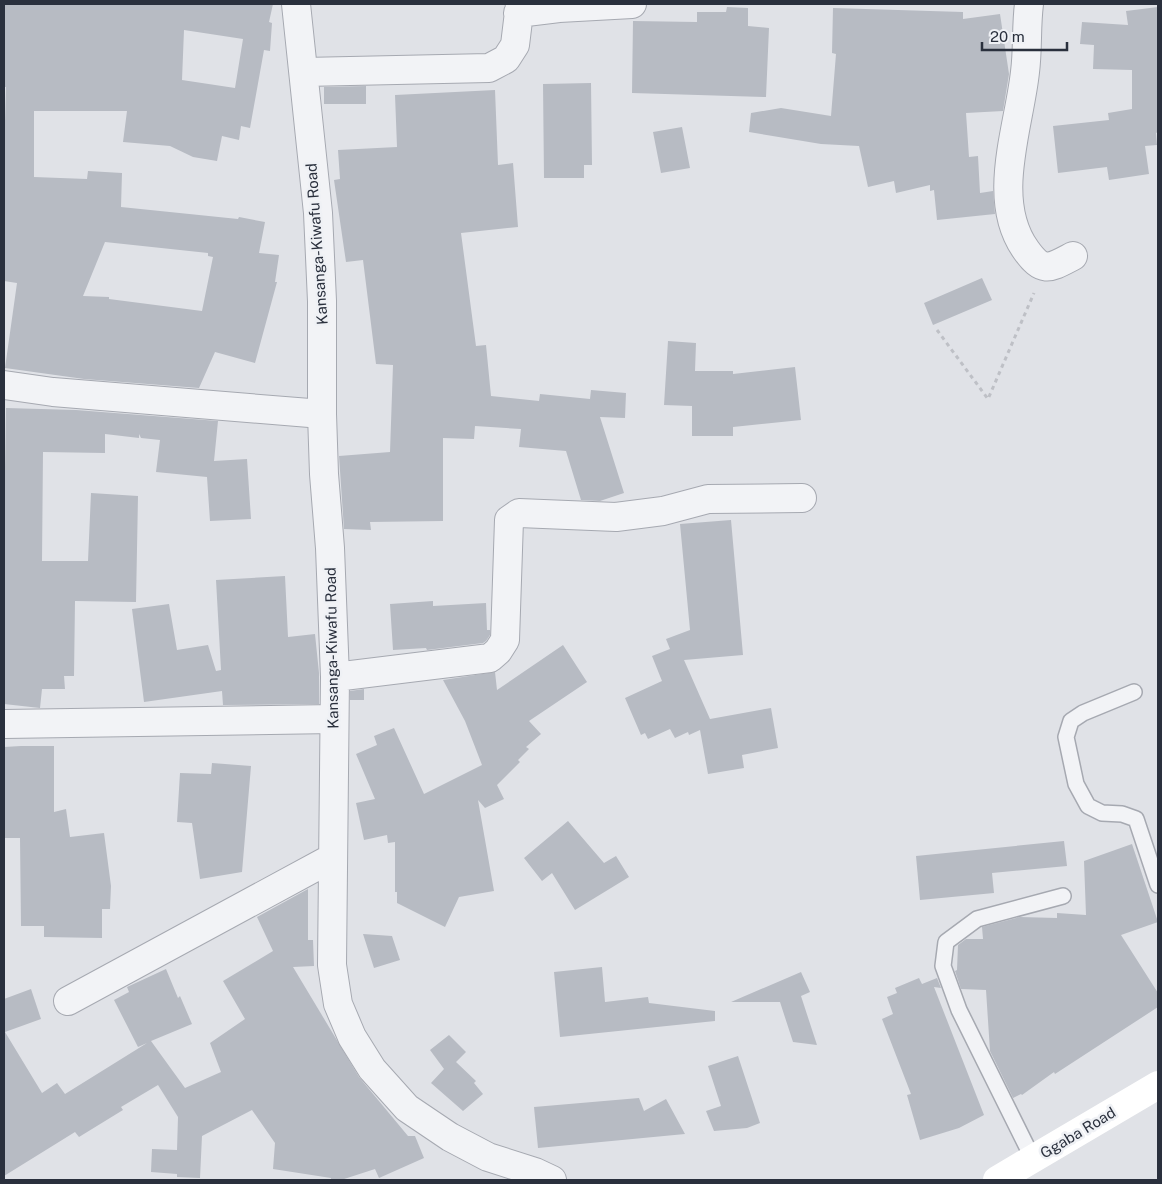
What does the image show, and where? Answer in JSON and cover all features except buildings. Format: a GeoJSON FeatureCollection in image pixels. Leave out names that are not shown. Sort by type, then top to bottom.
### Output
{"type":"FeatureCollection","features":[{"type":"Feature","properties":{"kind":"main road","name":"Ggaba Road"},"geometry":{"type":"LineString","coordinates":[[997,1180],[1158,1085]]}},
{"type":"Feature","properties":{"kind":"street","name":"Kansanga-Kiwafu Road"},"geometry":{"type":"LineString","coordinates":[[296,4],[318,213],[322,301],[324,474],[330,548],[335,677],[332,966],[338,1004],[352,1037],[372,1069],[407,1108],[450,1137],[488,1157],[535,1172],[552,1180]]}},
{"type":"Feature","properties":{"kind":"street"},"geometry":{"type":"LineString","coordinates":[[304,72],[490,68],[506,59],[516,45],[519,8],[632,4]]}},
{"type":"Feature","properties":{"kind":"street"},"geometry":{"type":"LineString","coordinates":[[1029,4],[1026,70],[1009,162],[1010,208],[1014,228],[1021,243],[1038,264],[1045,267],[1053,266],[1073,256]]}},
{"type":"Feature","properties":{"kind":"street"},"geometry":{"type":"LineString","coordinates":[[4,385],[52,392],[322,414]]}},
{"type":"Feature","properties":{"kind":"street"},"geometry":{"type":"LineString","coordinates":[[335,677],[490,658],[498,651],[505,640],[509,520],[519,513],[616,517],[663,511],[708,499],[802,498]]}},
{"type":"Feature","properties":{"kind":"street"},"geometry":{"type":"LineString","coordinates":[[4,724],[334,719]]}},
{"type":"Feature","properties":{"kind":"street"},"geometry":{"type":"LineString","coordinates":[[68,1001],[332,858]]}},
{"type":"Feature","properties":{"kind":"lane"},"geometry":{"type":"LineString","coordinates":[[1134,692],[1083,712],[1071,721],[1066,737],[1076,784],[1088,806],[1102,813],[1122,814],[1136,819],[1158,885]]}},
{"type":"Feature","properties":{"kind":"lane"},"geometry":{"type":"LineString","coordinates":[[1033,1159],[959,1010],[943,966],[946,942],[977,919],[1063,896]]}},
{"type":"Feature","properties":{"kind":"path"},"geometry":{"type":"LineString","coordinates":[[937,330],[988,398],[1045,267]]}}]}
